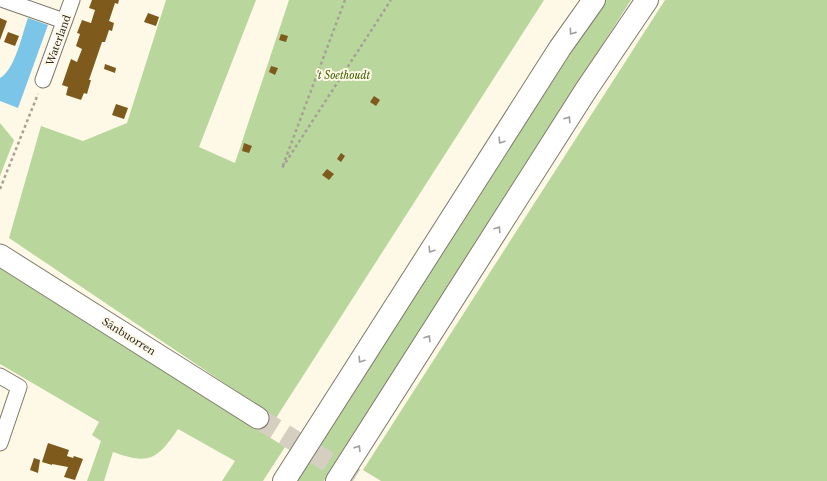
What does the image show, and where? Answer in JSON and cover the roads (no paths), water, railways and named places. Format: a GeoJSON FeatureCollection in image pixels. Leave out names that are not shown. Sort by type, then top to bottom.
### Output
{"type":"FeatureCollection","features":[{"type":"Feature","properties":{"kind":"highway"},"geometry":{"type":"LineString","coordinates":[[284,481],[560,48],[594,0]]}},
{"type":"Feature","properties":{"kind":"highway"},"geometry":{"type":"LineString","coordinates":[[337,481],[586,90],[647,0]]}},
{"type":"Feature","properties":{"kind":"street"},"geometry":{"type":"LineString","coordinates":[[4,0],[61,20]]}},
{"type":"Feature","properties":{"kind":"street","name":"Waterland"},"geometry":{"type":"LineString","coordinates":[[43,80],[61,20],[72,0]]}},
{"type":"Feature","properties":{"kind":"street","name":"Sânbuorren"},"geometry":{"type":"LineString","coordinates":[[0,255],[258,418]]}},
{"type":"Feature","properties":{"kind":"street"},"geometry":{"type":"LineString","coordinates":[[0,376],[19,387],[0,443]]}},
{"type":"Feature","properties":{"kind":"water"},"geometry":{"type":"Polygon","coordinates":[[[28,18],[48,25],[18,108],[0,101],[0,78],[10,68],[14,60],[28,18]]]}},
{"type":"Feature","properties":{"kind":"tunnel"},"geometry":{"type":"LineString","coordinates":[[258,418],[359,481]]}},
{"type":"Feature","properties":{"kind":"park label","name":"'t Soethoudt"},"geometry":{"type":"Point","coordinates":[343,75]}}]}
